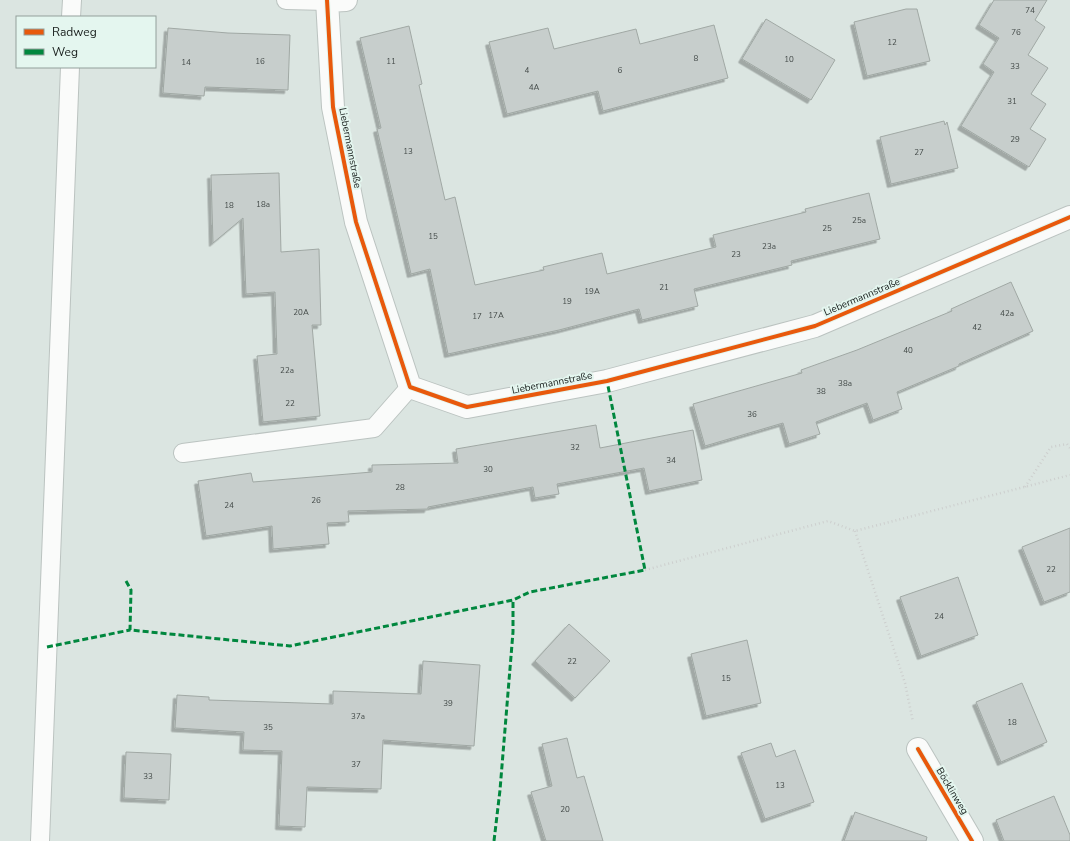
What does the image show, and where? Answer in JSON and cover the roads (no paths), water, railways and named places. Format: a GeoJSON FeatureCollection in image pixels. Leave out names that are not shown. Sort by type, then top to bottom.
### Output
{"type":"FeatureCollection","features":[{"type":"Feature","properties":{"kind":"street","name":"Liebermannstraße"},"geometry":{"type":"LineString","coordinates":[[333,0],[333,107],[356,222],[410,387],[468,407],[607,381],[815,326],[1070,217]]}},
{"type":"Feature","properties":{"kind":"street","name":"Böcklinweg"},"geometry":{"type":"LineString","coordinates":[[918,749],[972,841]]}},
{"type":"Feature","properties":{"kind":"lane"},"geometry":{"type":"LineString","coordinates":[[72,0],[72,16]]}},
{"type":"Feature","properties":{"kind":"lane","name":"Liebermannstraße"},"geometry":{"type":"LineString","coordinates":[[286,0],[333,0]]}},
{"type":"Feature","properties":{"kind":"lane"},"geometry":{"type":"LineString","coordinates":[[40,841],[70,68]]}},
{"type":"Feature","properties":{"kind":"lane"},"geometry":{"type":"LineString","coordinates":[[183,453],[374,428],[410,387]]}}]}
